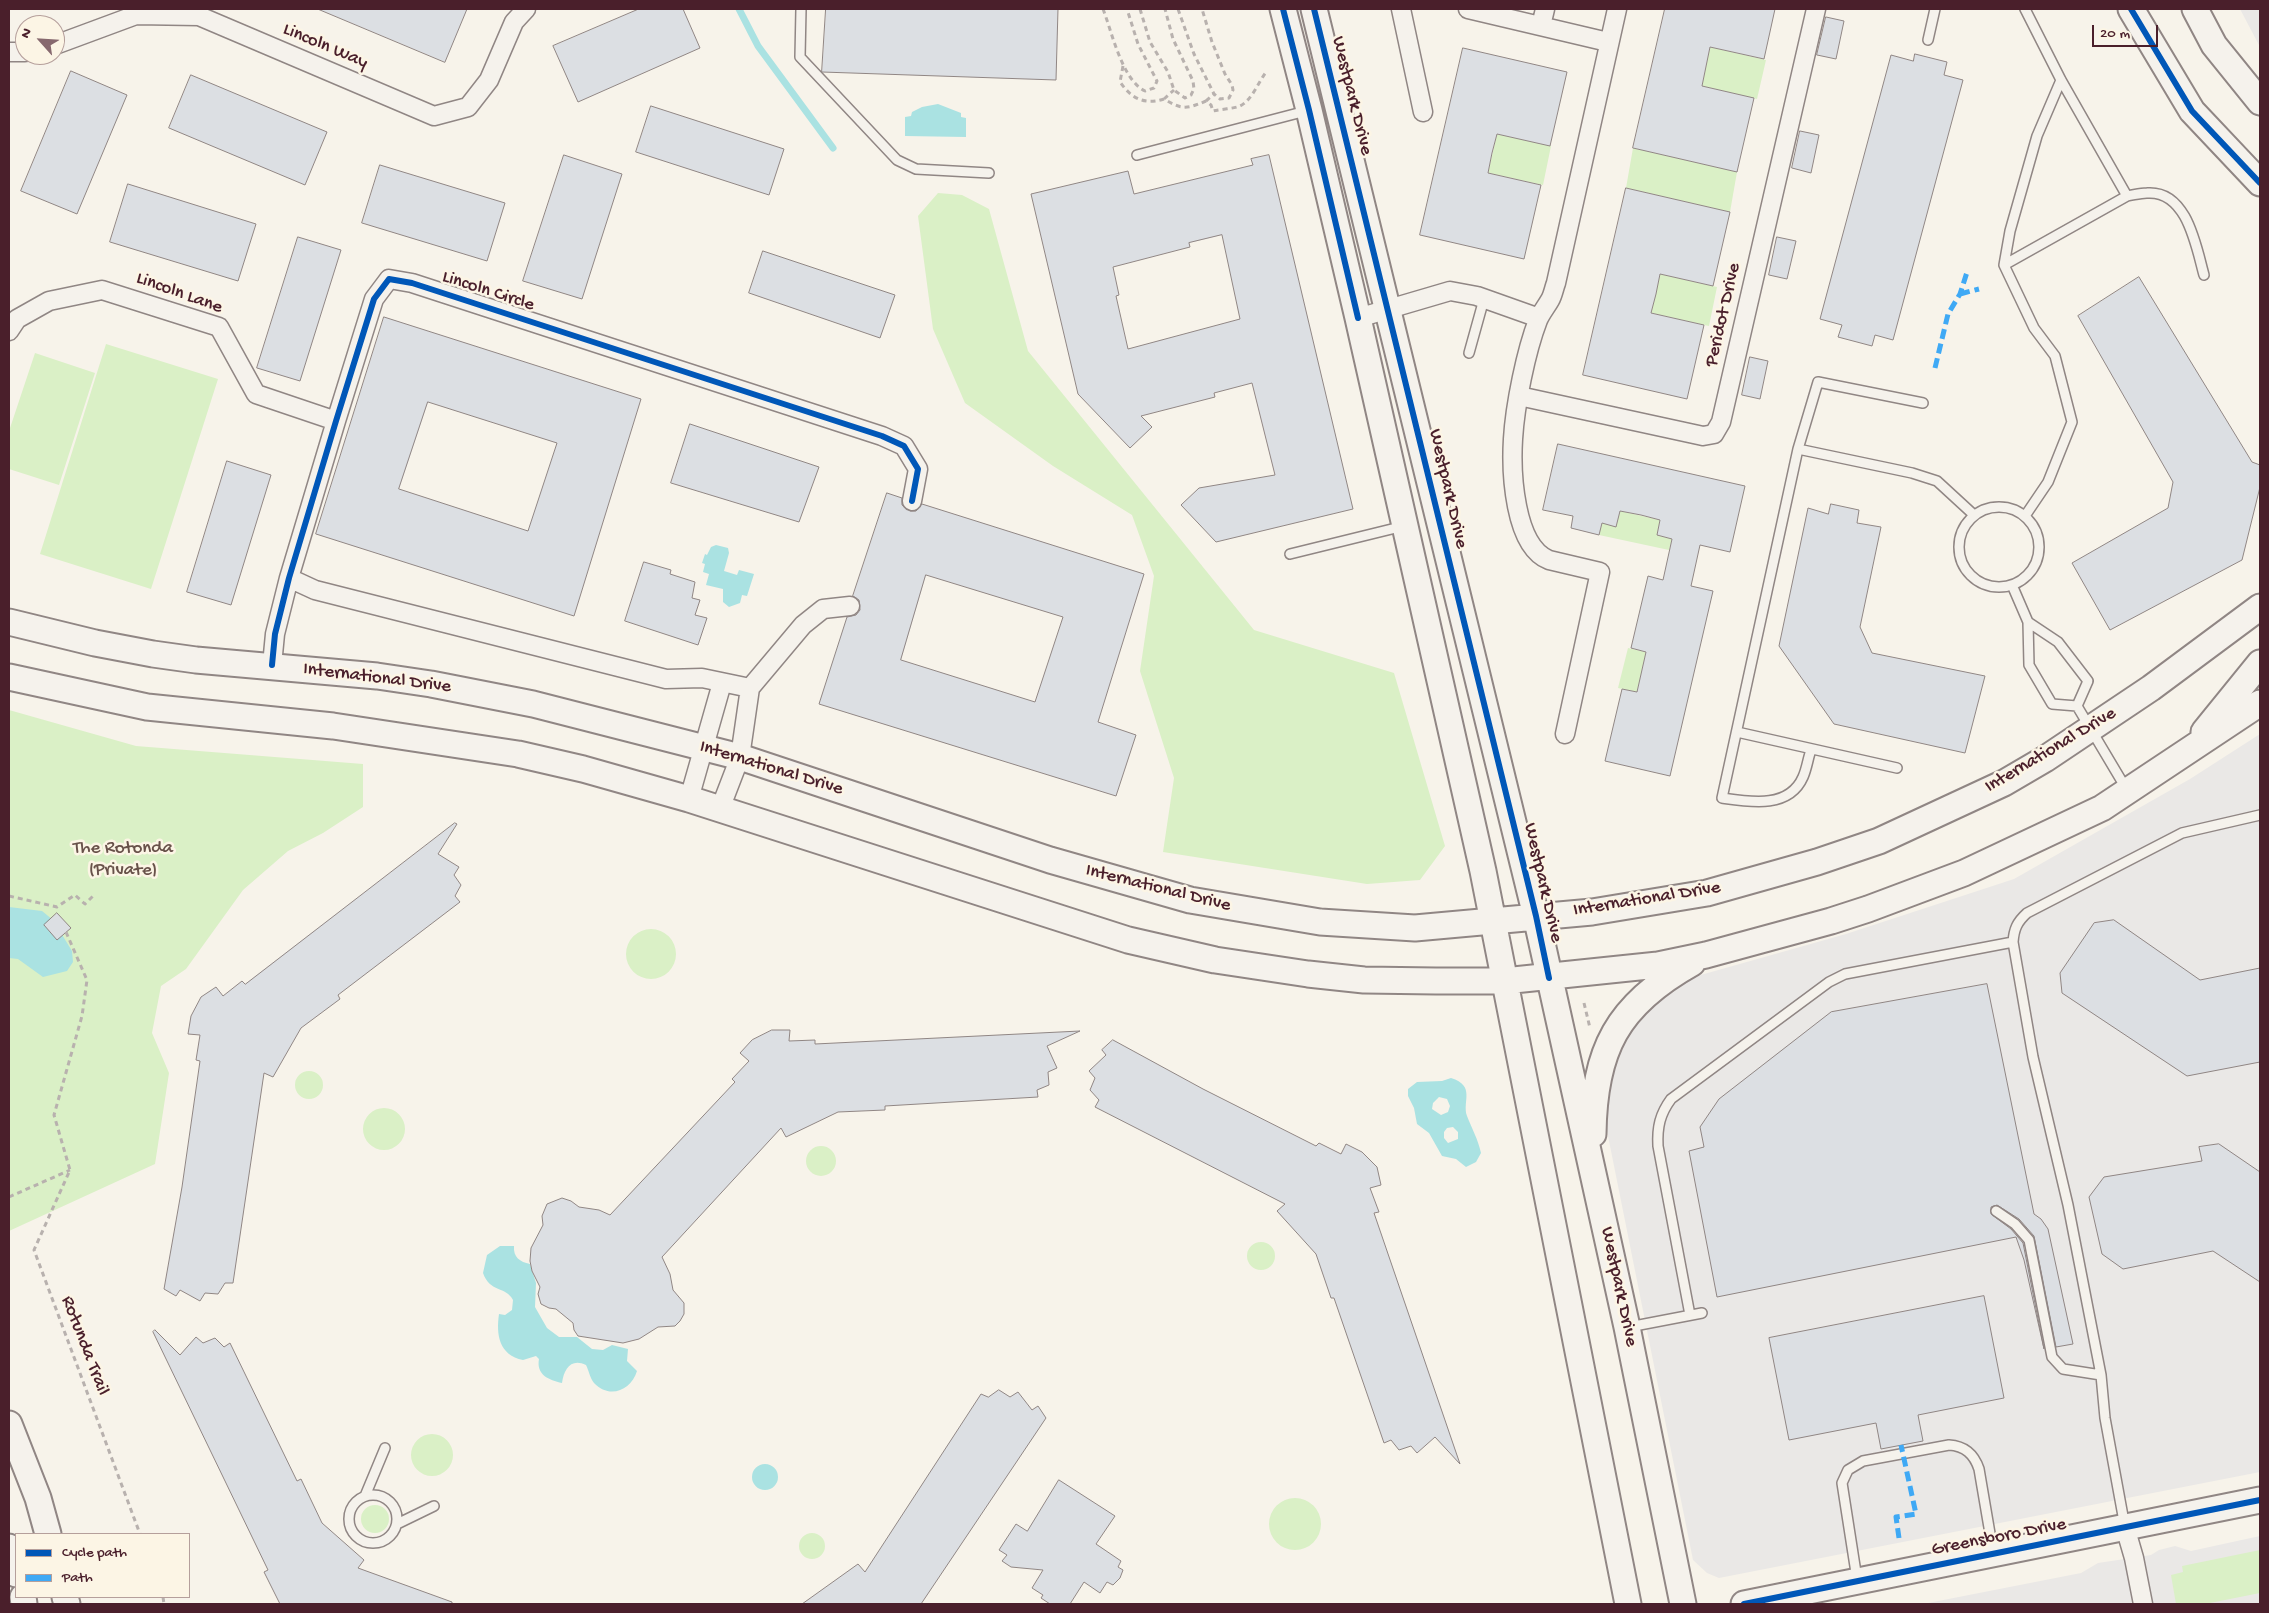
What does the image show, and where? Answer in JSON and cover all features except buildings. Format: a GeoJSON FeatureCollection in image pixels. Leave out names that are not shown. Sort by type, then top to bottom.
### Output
{"type":"FeatureCollection","features":[{"type":"Feature","properties":{"kind":"main road"},"geometry":{"type":"LineString","coordinates":[[1283,9],[1358,318],[1448,712],[1493,921],[1628,1604]]}},
{"type":"Feature","properties":{"kind":"main road","name":"Westpark Drive"},"geometry":{"type":"LineString","coordinates":[[1314,9],[1536,916],[1627,1327],[1683,1604]]}},
{"type":"Feature","properties":{"kind":"main road"},"geometry":{"type":"LineString","coordinates":[[2132,9],[2192,111],[2260,183]]}},
{"type":"Feature","properties":{"kind":"main road"},"geometry":{"type":"LineString","coordinates":[[2195,9],[2214,45],[2260,102]]}},
{"type":"Feature","properties":{"kind":"main road","name":"International Drive"},"geometry":{"type":"LineString","coordinates":[[9,622],[94,643],[153,654],[196,660],[272,665],[377,676],[479,693],[620,726],[740,757],[1105,878],[1190,900],[1286,917],[1357,925],[1416,928],[1592,912],[1707,893],[1817,862],[1879,841],[2004,783],[2152,688],[2258,609]]}},
{"type":"Feature","properties":{"kind":"main road"},"geometry":{"type":"LineString","coordinates":[[2190,750],[2260,663]]}},
{"type":"Feature","properties":{"kind":"main road"},"geometry":{"type":"LineString","coordinates":[[9,677],[146,707],[219,716],[333,726],[518,754],[583,769],[689,799],[1085,927],[1174,951],[1280,970],[1364,980],[1504,981],[1549,978],[1658,965],[1706,955],[1831,921],[1964,872],[2102,808],[2190,750],[2251,713]]}},
{"type":"Feature","properties":{"kind":"main road"},"geometry":{"type":"LineString","coordinates":[[1592,1171],[1593,1100],[1596,1080],[1600,1063],[1614,1034],[1630,1012],[1649,992],[1672,974],[1706,955]]}},
{"type":"Feature","properties":{"kind":"main road"},"geometry":{"type":"LineString","coordinates":[[9,1424],[38,1498],[48,1533]]}},
{"type":"Feature","properties":{"kind":"main road","name":"Greensboro Drive"},"geometry":{"type":"LineString","coordinates":[[1744,1604],[2260,1500]]}},
{"type":"Feature","properties":{"kind":"main road"},"geometry":{"type":"LineString","coordinates":[[9,1547],[15,1570]]}},
{"type":"Feature","properties":{"kind":"street","name":"Lincoln Way"},"geometry":{"type":"LineString","coordinates":[[65,41],[136,15],[199,16],[434,116],[468,107],[489,80],[514,22],[526,9]]}},
{"type":"Feature","properties":{"kind":"street"},"geometry":{"type":"LineString","coordinates":[[1401,9],[1423,112]]}},
{"type":"Feature","properties":{"kind":"street"},"geometry":{"type":"LineString","coordinates":[[1468,9],[1608,42]]}},
{"type":"Feature","properties":{"kind":"street"},"geometry":{"type":"LineString","coordinates":[[1541,26],[1545,9]]}},
{"type":"Feature","properties":{"kind":"street"},"geometry":{"type":"LineString","coordinates":[[1564,734],[1600,572],[1542,557],[1525,535],[1517,506],[1513,438],[1520,396],[1538,318],[1550,301],[1556,282],[1616,9]]}},
{"type":"Feature","properties":{"kind":"street","name":"Peridot Drive"},"geometry":{"type":"LineString","coordinates":[[1520,396],[1703,436],[1714,434],[1722,422],[1816,9]]}},
{"type":"Feature","properties":{"kind":"street","name":"Lincoln Circle"},"geometry":{"type":"LineString","coordinates":[[272,665],[275,634],[289,578],[336,421],[374,299],[389,279],[412,283],[882,436],[904,446],[918,469],[912,501]]}},
{"type":"Feature","properties":{"kind":"street","name":"Lincoln Lane"},"geometry":{"type":"LineString","coordinates":[[9,331],[17,319],[49,301],[102,290],[219,327],[256,394],[336,421]]}},
{"type":"Feature","properties":{"kind":"street"},"geometry":{"type":"LineString","coordinates":[[1358,318],[1450,291],[1484,299],[1538,318]]}},
{"type":"Feature","properties":{"kind":"street"},"geometry":{"type":"LineString","coordinates":[[289,578],[315,590],[666,679],[702,678],[750,688]]}},
{"type":"Feature","properties":{"kind":"street"},"geometry":{"type":"LineString","coordinates":[[720,809],[740,757],[750,688],[804,625],[823,610],[850,606]]}},
{"type":"Feature","properties":{"kind":"street"},"geometry":{"type":"LineString","coordinates":[[689,799],[722,683]]}},
{"type":"Feature","properties":{"kind":"street"},"geometry":{"type":"LineString","coordinates":[[2125,1527],[2134,1558],[2143,1604]]}},
{"type":"Feature","properties":{"kind":"lane"},"geometry":{"type":"LineString","coordinates":[[801,9],[800,57],[897,160],[916,169],[989,173]]}},
{"type":"Feature","properties":{"kind":"lane"},"geometry":{"type":"LineString","coordinates":[[1928,40],[1935,9]]}},
{"type":"Feature","properties":{"kind":"lane"},"geometry":{"type":"LineString","coordinates":[[2025,9],[2061,80],[2128,196]]}},
{"type":"Feature","properties":{"kind":"lane"},"geometry":{"type":"LineString","coordinates":[[2026,516],[2048,482],[2072,422],[2055,356],[2034,328],[2004,265],[2010,231],[2037,136],[2061,80]]}},
{"type":"Feature","properties":{"kind":"lane"},"geometry":{"type":"LineString","coordinates":[[1137,155],[1309,110]]}},
{"type":"Feature","properties":{"kind":"lane"},"geometry":{"type":"LineString","coordinates":[[2004,265],[2128,196],[2148,192],[2169,198],[2184,214],[2192,232],[2204,275]]}},
{"type":"Feature","properties":{"kind":"lane"},"geometry":{"type":"LineString","coordinates":[[1470,353],[1484,299]]}},
{"type":"Feature","properties":{"kind":"lane"},"geometry":{"type":"LineString","coordinates":[[1810,750],[1803,778],[1791,792],[1771,802],[1722,798],[1798,449],[1818,382],[1923,402]]}},
{"type":"Feature","properties":{"kind":"lane"},"geometry":{"type":"LineString","coordinates":[[1798,449],[1912,473],[1937,481],[1974,515]]}},
{"type":"Feature","properties":{"kind":"lane"},"geometry":{"type":"LineString","coordinates":[[2000,506],[2013,509],[2026,516],[2036,534],[2039,554],[2034,567],[2024,578],[2012,585],[1984,584],[1973,578],[1964,566],[1959,553],[1960,539],[1964,526],[1974,515],[1986,509],[2000,506]]}},
{"type":"Feature","properties":{"kind":"lane"},"geometry":{"type":"LineString","coordinates":[[1290,554],[1404,526]]}},
{"type":"Feature","properties":{"kind":"lane"},"geometry":{"type":"LineString","coordinates":[[2012,585],[2028,622],[2029,665],[2052,704],[2077,706]]}},
{"type":"Feature","properties":{"kind":"lane"},"geometry":{"type":"LineString","coordinates":[[2028,622],[2058,642],[2088,681],[2077,706]]}},
{"type":"Feature","properties":{"kind":"lane"},"geometry":{"type":"LineString","coordinates":[[2077,706],[2128,791]]}},
{"type":"Feature","properties":{"kind":"lane"},"geometry":{"type":"LineString","coordinates":[[1737,732],[1810,750],[1898,768]]}},
{"type":"Feature","properties":{"kind":"lane"},"geometry":{"type":"LineString","coordinates":[[2125,1527],[2105,1418],[2101,1375],[2068,1205],[2033,1058],[2012,942],[2014,929],[2019,920],[2027,913],[2165,841],[2206,826],[2260,815]]}},
{"type":"Feature","properties":{"kind":"lane"},"geometry":{"type":"LineString","coordinates":[[1690,1315],[1658,1146],[1659,1122],[1662,1110],[1671,1099],[1829,982],[1845,974],[2012,942]]}},
{"type":"Feature","properties":{"kind":"lane"},"geometry":{"type":"LineString","coordinates":[[1996,1211],[2015,1224],[2029,1240],[2052,1356],[2063,1369],[2101,1375]]}},
{"type":"Feature","properties":{"kind":"lane"},"geometry":{"type":"LineString","coordinates":[[1627,1327],[1702,1313]]}},
{"type":"Feature","properties":{"kind":"lane"},"geometry":{"type":"LineString","coordinates":[[1857,1582],[1842,1482],[1848,1470],[1855,1465],[1873,1459],[1949,1445],[1963,1448],[1970,1453],[1976,1458],[1979,1469],[1994,1554]]}},
{"type":"Feature","properties":{"kind":"lane"},"geometry":{"type":"LineString","coordinates":[[365,1496],[381,1496],[388,1499],[397,1512],[397,1524],[392,1535],[378,1543],[363,1541],[356,1536],[349,1522],[352,1506],[365,1496],[385,1448]]}},
{"type":"Feature","properties":{"kind":"lane"},"geometry":{"type":"LineString","coordinates":[[397,1524],[434,1506]]}},
{"type":"Feature","properties":{"kind":"path"},"geometry":{"type":"LineString","coordinates":[[1104,9],[1123,66],[1140,89],[1145,91],[1154,88],[1157,81],[1138,44],[1128,9]]}},
{"type":"Feature","properties":{"kind":"path"},"geometry":{"type":"LineString","coordinates":[[1140,9],[1150,42],[1168,72],[1174,90],[1185,98],[1191,95],[1194,89],[1190,73],[1173,39],[1165,9]]}},
{"type":"Feature","properties":{"kind":"path"},"geometry":{"type":"LineString","coordinates":[[1178,9],[1194,54],[1214,94],[1220,99],[1229,98],[1233,90],[1212,42],[1202,9]]}},
{"type":"Feature","properties":{"kind":"path"},"geometry":{"type":"LineString","coordinates":[[1123,66],[1120,82],[1128,93],[1145,102],[1164,99],[1174,90]]}},
{"type":"Feature","properties":{"kind":"path"},"geometry":{"type":"LineString","coordinates":[[1206,101],[1211,104],[1212,111],[1240,106],[1252,95],[1255,87],[1266,72]]}},
{"type":"Feature","properties":{"kind":"path"},"geometry":{"type":"LineString","coordinates":[[1164,99],[1174,105],[1188,109],[1206,101],[1214,94]]}},
{"type":"Feature","properties":{"kind":"path"},"geometry":{"type":"LineString","coordinates":[[9,896],[57,907],[75,895],[85,904],[94,896]]}},
{"type":"Feature","properties":{"kind":"path"},"geometry":{"type":"LineString","coordinates":[[9,1197],[70,1170],[54,1115],[82,1016],[87,980],[66,932]]}},
{"type":"Feature","properties":{"kind":"path"},"geometry":{"type":"LineString","coordinates":[[1584,1003],[1591,1030]]}},
{"type":"Feature","properties":{"kind":"shaded area"},"geometry":{"type":"Polygon","coordinates":[[[2240,9],[2260,9],[2260,47],[2240,9]]]}},
{"type":"Feature","properties":{"kind":"shaded area"},"geometry":{"type":"Polygon","coordinates":[[[2260,734],[2260,1472],[1719,1578],[1707,1573],[1693,1560],[1601,1101],[1605,1071],[1637,1011],[1690,978],[1846,934],[2014,879],[2190,779],[2260,734]]]}},
{"type":"Feature","properties":{"kind":"shaded area"},"geometry":{"type":"Polygon","coordinates":[[[2260,1536],[2260,1604],[1923,1604],[2081,1573],[2098,1563],[2151,1555],[2159,1550],[2175,1546],[2191,1551],[2260,1536]]]}},
{"type":"Feature","properties":{"kind":"green space"},"geometry":{"type":"Polygon","coordinates":[[[1710,47],[1766,60],[1757,99],[1702,86],[1710,47]]]}},
{"type":"Feature","properties":{"kind":"green space"},"geometry":{"type":"Polygon","coordinates":[[[1497,134],[1551,146],[1543,185],[1488,173],[1497,134]]]}},
{"type":"Feature","properties":{"kind":"green space"},"geometry":{"type":"Polygon","coordinates":[[[1633,148],[1737,172],[1730,212],[1626,188],[1633,148]]]}},
{"type":"Feature","properties":{"kind":"green space"},"geometry":{"type":"Polygon","coordinates":[[[938,193],[962,195],[989,209],[1028,351],[1254,630],[1394,673],[1445,846],[1420,880],[1367,884],[1163,852],[1174,778],[1140,671],[1154,576],[1132,515],[1053,466],[965,403],[933,329],[918,216],[938,193]]]}},
{"type":"Feature","properties":{"kind":"green space"},"geometry":{"type":"Polygon","coordinates":[[[1660,274],[1717,287],[1709,326],[1651,313],[1660,274]]]}},
{"type":"Feature","properties":{"kind":"green space"},"geometry":{"type":"Polygon","coordinates":[[[106,344],[218,379],[151,589],[40,554],[106,344]]]}},
{"type":"Feature","properties":{"kind":"green space"},"geometry":{"type":"Polygon","coordinates":[[[35,353],[95,373],[59,485],[9,469],[9,431],[35,353]]]}},
{"type":"Feature","properties":{"kind":"green space"},"geometry":{"type":"Polygon","coordinates":[[[1620,511],[1660,520],[1657,535],[1672,539],[1669,550],[1599,535],[1602,523],[1616,526],[1620,511]]]}},
{"type":"Feature","properties":{"kind":"green space"},"geometry":{"type":"Polygon","coordinates":[[[1628,648],[1646,652],[1637,692],[1618,688],[1628,648]]]}},
{"type":"Feature","properties":{"kind":"green space","name":"The Rotonda (Private)"},"geometry":{"type":"Polygon","coordinates":[[[9,710],[136,746],[363,764],[363,807],[323,833],[288,851],[243,890],[186,969],[161,986],[152,1033],[169,1073],[155,1164],[9,1231],[9,710]]]}},
{"type":"Feature","properties":{"kind":"green space"},"geometry":{"type":"Polygon","coordinates":[[[651,929],[665,933],[672,940],[676,954],[672,968],[665,975],[651,979],[637,975],[630,968],[626,954],[630,940],[637,933],[651,929]]]}},
{"type":"Feature","properties":{"kind":"green space"},"geometry":{"type":"Polygon","coordinates":[[[309,1071],[319,1075],[323,1085],[319,1095],[309,1099],[299,1095],[295,1085],[299,1075],[309,1071]]]}},
{"type":"Feature","properties":{"kind":"green space"},"geometry":{"type":"Polygon","coordinates":[[[388,1108],[396,1111],[402,1117],[405,1129],[402,1141],[396,1147],[380,1150],[372,1147],[366,1141],[363,1125],[366,1117],[372,1111],[388,1108]]]}},
{"type":"Feature","properties":{"kind":"green space"},"geometry":{"type":"Polygon","coordinates":[[[821,1146],[827,1147],[835,1155],[835,1167],[827,1175],[821,1176],[815,1175],[807,1167],[806,1161],[807,1155],[815,1147],[821,1146]]]}},
{"type":"Feature","properties":{"kind":"green space"},"geometry":{"type":"Polygon","coordinates":[[[1261,1242],[1271,1246],[1275,1256],[1271,1266],[1261,1270],[1251,1266],[1247,1256],[1251,1246],[1261,1242]]]}},
{"type":"Feature","properties":{"kind":"green space"},"geometry":{"type":"Polygon","coordinates":[[[432,1434],[447,1440],[453,1455],[447,1470],[432,1476],[417,1470],[411,1455],[417,1440],[432,1434]]]}},
{"type":"Feature","properties":{"kind":"green space"},"geometry":{"type":"Polygon","coordinates":[[[1295,1498],[1305,1500],[1313,1506],[1319,1514],[1321,1524],[1319,1534],[1313,1542],[1305,1548],[1295,1550],[1285,1548],[1277,1542],[1271,1534],[1269,1524],[1271,1514],[1277,1506],[1285,1500],[1295,1498]]]}},
{"type":"Feature","properties":{"kind":"green space"},"geometry":{"type":"Polygon","coordinates":[[[375,1505],[385,1509],[389,1519],[385,1529],[375,1533],[365,1529],[361,1519],[365,1509],[375,1505]]]}},
{"type":"Feature","properties":{"kind":"green space"},"geometry":{"type":"Polygon","coordinates":[[[812,1533],[821,1537],[825,1546],[821,1555],[812,1559],[803,1555],[799,1546],[803,1537],[812,1533]]]}},
{"type":"Feature","properties":{"kind":"green space"},"geometry":{"type":"Polygon","coordinates":[[[2260,1550],[2260,1593],[2205,1604],[2176,1604],[2171,1575],[2183,1572],[2182,1566],[2260,1550]]]}},
{"type":"Feature","properties":{"kind":"water"},"geometry":{"type":"Polygon","coordinates":[[[938,104],[961,113],[961,117],[966,118],[966,137],[905,136],[905,117],[911,116],[912,112],[922,107],[938,104]]]}},
{"type":"Feature","properties":{"kind":"water"},"geometry":{"type":"Polygon","coordinates":[[[716,545],[728,548],[729,553],[724,571],[737,575],[739,570],[754,574],[747,596],[742,595],[740,603],[729,607],[723,602],[723,589],[706,585],[709,574],[703,572],[705,564],[702,563],[705,554],[707,555],[711,547],[716,545]]]}},
{"type":"Feature","properties":{"kind":"water"},"geometry":{"type":"Polygon","coordinates":[[[9,907],[42,911],[53,920],[72,951],[73,962],[67,971],[43,977],[18,959],[9,958],[9,907]]]}},
{"type":"Feature","properties":{"kind":"water"},"geometry":{"type":"Polygon","coordinates":[[[1451,1078],[1459,1081],[1466,1090],[1467,1116],[1481,1153],[1476,1162],[1466,1167],[1456,1159],[1442,1156],[1429,1133],[1417,1124],[1414,1108],[1408,1096],[1408,1089],[1417,1082],[1442,1081],[1451,1078]],[[1439,1097],[1433,1103],[1432,1109],[1441,1115],[1448,1112],[1450,1106],[1447,1099],[1439,1097]],[[1453,1127],[1447,1128],[1444,1132],[1444,1138],[1448,1143],[1458,1139],[1458,1132],[1453,1127]]]}},
{"type":"Feature","properties":{"kind":"water"},"geometry":{"type":"Polygon","coordinates":[[[500,1246],[514,1246],[518,1258],[530,1264],[536,1283],[535,1307],[547,1328],[559,1337],[577,1337],[592,1349],[603,1350],[612,1345],[628,1349],[627,1361],[637,1371],[630,1384],[613,1392],[606,1391],[594,1383],[586,1365],[581,1363],[569,1366],[564,1373],[562,1383],[557,1382],[544,1376],[540,1369],[539,1359],[536,1356],[523,1360],[509,1354],[504,1349],[498,1329],[499,1314],[505,1315],[512,1310],[513,1300],[506,1293],[490,1284],[483,1273],[487,1255],[500,1246]]]}},
{"type":"Feature","properties":{"kind":"water"},"geometry":{"type":"Polygon","coordinates":[[[765,1464],[774,1468],[778,1477],[774,1486],[765,1490],[756,1486],[752,1477],[756,1468],[765,1464]]]}},
{"type":"Feature","properties":{"kind":"waterway"},"geometry":{"type":"LineString","coordinates":[[739,9],[758,46],[833,148]]}},
{"type":"Feature","properties":{"kind":"marked path"},"geometry":{"type":"LineString","coordinates":[[1935,368],[1948,314],[1960,294],[1968,269]]}},
{"type":"Feature","properties":{"kind":"marked path"},"geometry":{"type":"LineString","coordinates":[[1960,294],[1979,289]]}},
{"type":"Feature","properties":{"kind":"marked path"},"geometry":{"type":"LineString","coordinates":[[1899,1538],[1896,1517],[1916,1514],[1901,1445]]}},
{"type":"Feature","properties":{"kind":"cycle path"},"geometry":{"type":"LineString","coordinates":[[1283,9],[1358,318]]}},
{"type":"Feature","properties":{"kind":"cycle path"},"geometry":{"type":"LineString","coordinates":[[1314,9],[1536,916],[1549,978]]}},
{"type":"Feature","properties":{"kind":"cycle path"},"geometry":{"type":"LineString","coordinates":[[2131,9],[2192,111],[2260,183]]}},
{"type":"Feature","properties":{"kind":"cycle path"},"geometry":{"type":"LineString","coordinates":[[272,665],[275,634],[289,578],[336,421],[374,299],[389,279],[412,283],[882,436],[904,446],[918,469],[912,501]]}},
{"type":"Feature","properties":{"kind":"cycle path"},"geometry":{"type":"LineString","coordinates":[[1744,1604],[2260,1500]]}}]}
